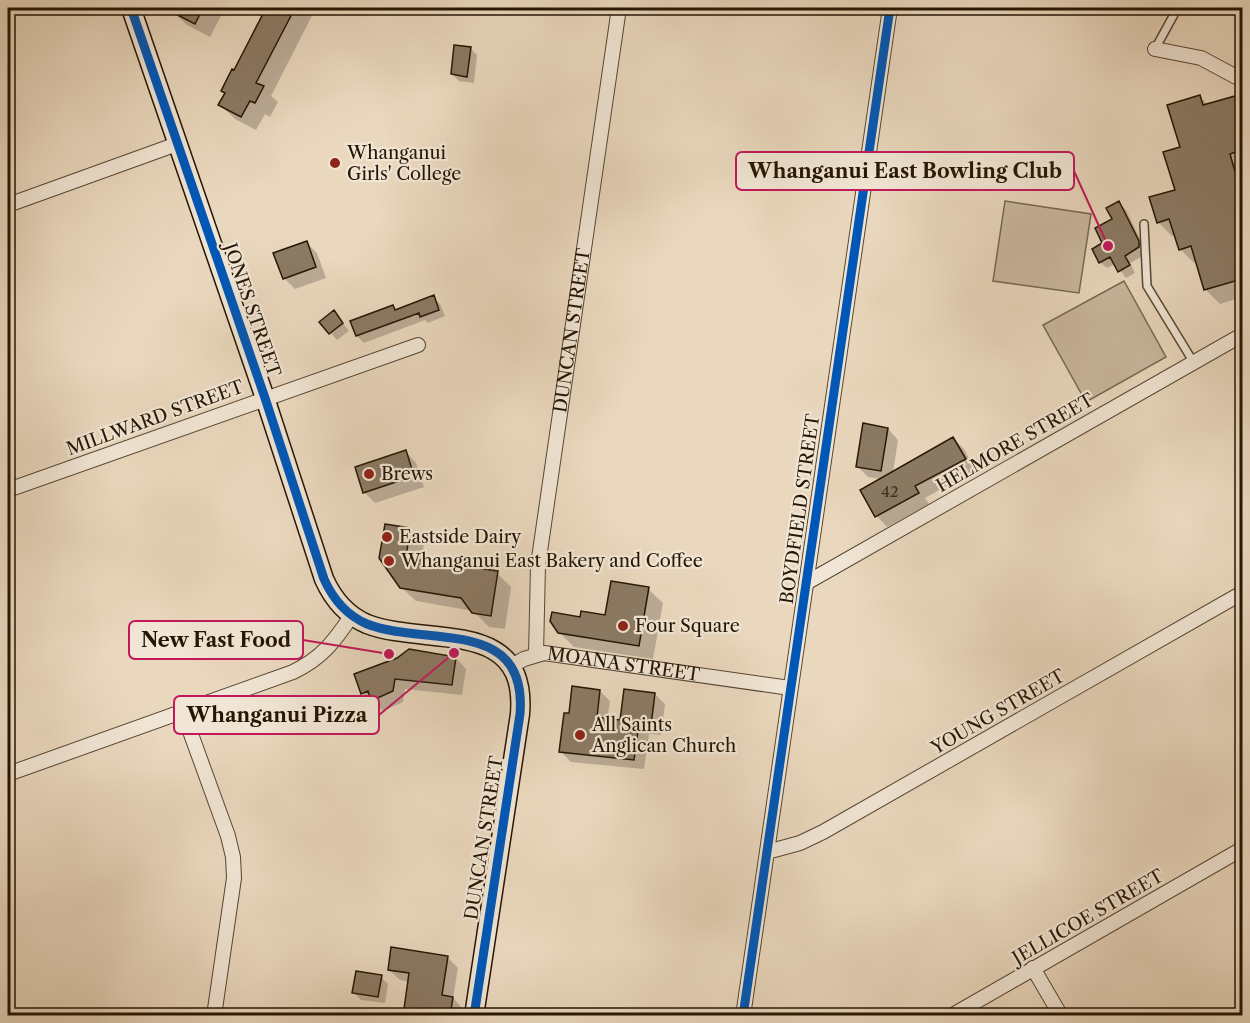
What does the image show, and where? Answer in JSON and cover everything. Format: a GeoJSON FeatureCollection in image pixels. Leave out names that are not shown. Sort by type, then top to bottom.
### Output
{"type":"FeatureCollection","features":[{"type":"Feature","properties":{"kind":"main road","name":"JONES STREET"},"geometry":{"type":"LineString","coordinates":[[131,8],[265,398],[324,579],[332,596],[342,608],[352,615]]}},
{"type":"Feature","properties":{"kind":"main road"},"geometry":{"type":"LineString","coordinates":[[352,615],[367,624],[383,628],[478,643],[495,651],[511,666]]}},
{"type":"Feature","properties":{"kind":"main road","name":"DUNCAN STREET"},"geometry":{"type":"LineString","coordinates":[[474,1016],[520,714],[520,688],[511,666]]}},
{"type":"Feature","properties":{"kind":"street","name":"DUNCAN STREET"},"geometry":{"type":"LineString","coordinates":[[536,654],[538,565],[619,8]]}},
{"type":"Feature","properties":{"kind":"street","name":"BOYDFIELD STREET"},"geometry":{"type":"LineString","coordinates":[[743,1016],[890,8]]}},
{"type":"Feature","properties":{"kind":"street"},"geometry":{"type":"LineString","coordinates":[[1155,49],[1201,58],[1242,80]]}},
{"type":"Feature","properties":{"kind":"street"},"geometry":{"type":"LineString","coordinates":[[8,205],[177,144]]}},
{"type":"Feature","properties":{"kind":"street","name":"HELMORE STREET"},"geometry":{"type":"LineString","coordinates":[[806,583],[1242,335]]}},
{"type":"Feature","properties":{"kind":"street","name":"MILLWARD STREET"},"geometry":{"type":"LineString","coordinates":[[8,489],[418,345]]}},
{"type":"Feature","properties":{"kind":"street","name":"YOUNG STREET"},"geometry":{"type":"LineString","coordinates":[[766,852],[793,845],[824,832],[1242,593]]}},
{"type":"Feature","properties":{"kind":"street"},"geometry":{"type":"LineString","coordinates":[[8,774],[293,672],[311,663],[334,641],[352,615]]}},
{"type":"Feature","properties":{"kind":"street","name":"MOANA STREET"},"geometry":{"type":"LineString","coordinates":[[511,666],[536,654],[544,653],[790,688]]}},
{"type":"Feature","properties":{"kind":"street"},"geometry":{"type":"LineString","coordinates":[[183,712],[228,836],[233,857],[234,878],[214,1016]]}},
{"type":"Feature","properties":{"kind":"street","name":"JELLICOE STREET"},"geometry":{"type":"LineString","coordinates":[[951,1016],[1242,849]]}},
{"type":"Feature","properties":{"kind":"street"},"geometry":{"type":"LineString","coordinates":[[1034,968],[1061,1016]]}},
{"type":"Feature","properties":{"kind":"lane"},"geometry":{"type":"LineString","coordinates":[[1155,49],[1177,9],[1174,8]]}},
{"type":"Feature","properties":{"kind":"lane"},"geometry":{"type":"LineString","coordinates":[[1144,224],[1147,286],[1194,363]]}},
{"type":"Feature","properties":{"kind":"shaded area"},"geometry":{"type":"Polygon","coordinates":[[[1005,201],[1091,214],[1079,293],[993,281],[1005,201]]]}},
{"type":"Feature","properties":{"kind":"shaded area"},"geometry":{"type":"Polygon","coordinates":[[[1124,281],[1166,357],[1086,402],[1043,325],[1124,281]]]}},
{"type":"Feature","properties":{"kind":"building"},"geometry":{"type":"Polygon","coordinates":[[[164,8],[203,8],[195,24],[164,8]]]}},
{"type":"Feature","properties":{"kind":"building"},"geometry":{"type":"Polygon","coordinates":[[[266,8],[295,8],[256,83],[264,86],[255,103],[250,101],[241,117],[218,105],[225,93],[221,91],[266,8]]]}},
{"type":"Feature","properties":{"kind":"building"},"geometry":{"type":"Polygon","coordinates":[[[454,45],[471,47],[467,77],[451,74],[454,45]]]}},
{"type":"Feature","properties":{"kind":"building"},"geometry":{"type":"Polygon","coordinates":[[[1200,95],[1203,105],[1235,96],[1242,121],[1242,150],[1230,154],[1238,182],[1242,181],[1242,279],[1204,290],[1191,246],[1179,250],[1169,219],[1157,223],[1149,197],[1175,190],[1163,152],[1180,147],[1167,105],[1200,95]]]}},
{"type":"Feature","properties":{"kind":"building"},"geometry":{"type":"Polygon","coordinates":[[[1119,201],[1139,241],[1139,247],[1125,256],[1130,265],[1118,272],[1110,257],[1099,263],[1092,249],[1102,243],[1095,228],[1112,219],[1106,208],[1119,201]]]}},
{"type":"Feature","properties":{"kind":"building"},"geometry":{"type":"Polygon","coordinates":[[[307,241],[316,267],[283,279],[273,253],[307,241]]]}},
{"type":"Feature","properties":{"kind":"building"},"geometry":{"type":"Polygon","coordinates":[[[434,295],[439,310],[420,317],[419,313],[356,336],[350,321],[393,305],[395,310],[434,295]]]}},
{"type":"Feature","properties":{"kind":"building"},"geometry":{"type":"Polygon","coordinates":[[[334,310],[343,323],[329,334],[319,322],[334,310]]]}},
{"type":"Feature","properties":{"kind":"building"},"geometry":{"type":"Polygon","coordinates":[[[863,423],[888,428],[881,471],[856,467],[863,423]]]}},
{"type":"Feature","properties":{"kind":"building"},"geometry":{"type":"Polygon","coordinates":[[[953,437],[966,459],[915,486],[919,493],[875,517],[860,490],[953,437]]]}},
{"type":"Feature","properties":{"kind":"building"},"geometry":{"type":"Polygon","coordinates":[[[406,450],[414,476],[363,493],[355,467],[406,450]]]}},
{"type":"Feature","properties":{"kind":"building"},"geometry":{"type":"Polygon","coordinates":[[[385,524],[410,528],[406,558],[498,571],[491,616],[472,613],[461,598],[400,588],[379,558],[385,524]]]}},
{"type":"Feature","properties":{"kind":"building"},"geometry":{"type":"Polygon","coordinates":[[[611,581],[649,587],[639,646],[558,633],[550,621],[552,612],[580,617],[581,611],[605,615],[611,581]]]}},
{"type":"Feature","properties":{"kind":"building"},"geometry":{"type":"Polygon","coordinates":[[[409,649],[456,657],[452,685],[395,679],[393,691],[371,701],[368,691],[361,694],[354,674],[397,658],[409,649]]]}},
{"type":"Feature","properties":{"kind":"building"},"geometry":{"type":"Polygon","coordinates":[[[572,686],[600,690],[597,717],[620,720],[624,689],[655,693],[651,726],[639,724],[634,760],[559,752],[564,713],[569,713],[572,686]]]}},
{"type":"Feature","properties":{"kind":"building"},"geometry":{"type":"Polygon","coordinates":[[[391,947],[448,956],[442,995],[453,997],[450,1016],[403,1016],[409,973],[388,970],[391,947]]]}},
{"type":"Feature","properties":{"kind":"building"},"geometry":{"type":"Polygon","coordinates":[[[356,971],[382,975],[378,997],[352,993],[356,971]]]}},
{"type":"Feature","properties":{"kind":"cycle path"},"geometry":{"type":"LineString","coordinates":[[131,8],[265,398],[324,579],[336,600],[347,611],[367,624],[391,630],[469,641],[491,649],[508,662],[518,683],[520,714],[474,1016]]}},
{"type":"Feature","properties":{"kind":"cycle path"},"geometry":{"type":"LineString","coordinates":[[743,1016],[890,8]]}},
{"type":"Feature","properties":{"kind":"place","name":"Whanganui Girls' College"},"geometry":{"type":"Point","coordinates":[335,163]}},
{"type":"Feature","properties":{"kind":"place","name":"Whanganui East Bowling Club"},"geometry":{"type":"Point","coordinates":[1108,246]}},
{"type":"Feature","properties":{"kind":"place","name":"Brews"},"geometry":{"type":"Point","coordinates":[369,474]}},
{"type":"Feature","properties":{"kind":"place","name":"Eastside Dairy"},"geometry":{"type":"Point","coordinates":[387,537]}},
{"type":"Feature","properties":{"kind":"place","name":"Whanganui East Bakery and Coffee"},"geometry":{"type":"Point","coordinates":[389,561]}},
{"type":"Feature","properties":{"kind":"place","name":"Four Square"},"geometry":{"type":"Point","coordinates":[623,626]}},
{"type":"Feature","properties":{"kind":"place","name":"Whanganui Pizza"},"geometry":{"type":"Point","coordinates":[454,653]}},
{"type":"Feature","properties":{"kind":"place","name":"New Fast Food"},"geometry":{"type":"Point","coordinates":[389,654]}},
{"type":"Feature","properties":{"kind":"place","name":"All Saints Anglican Church"},"geometry":{"type":"Point","coordinates":[580,735]}}]}
